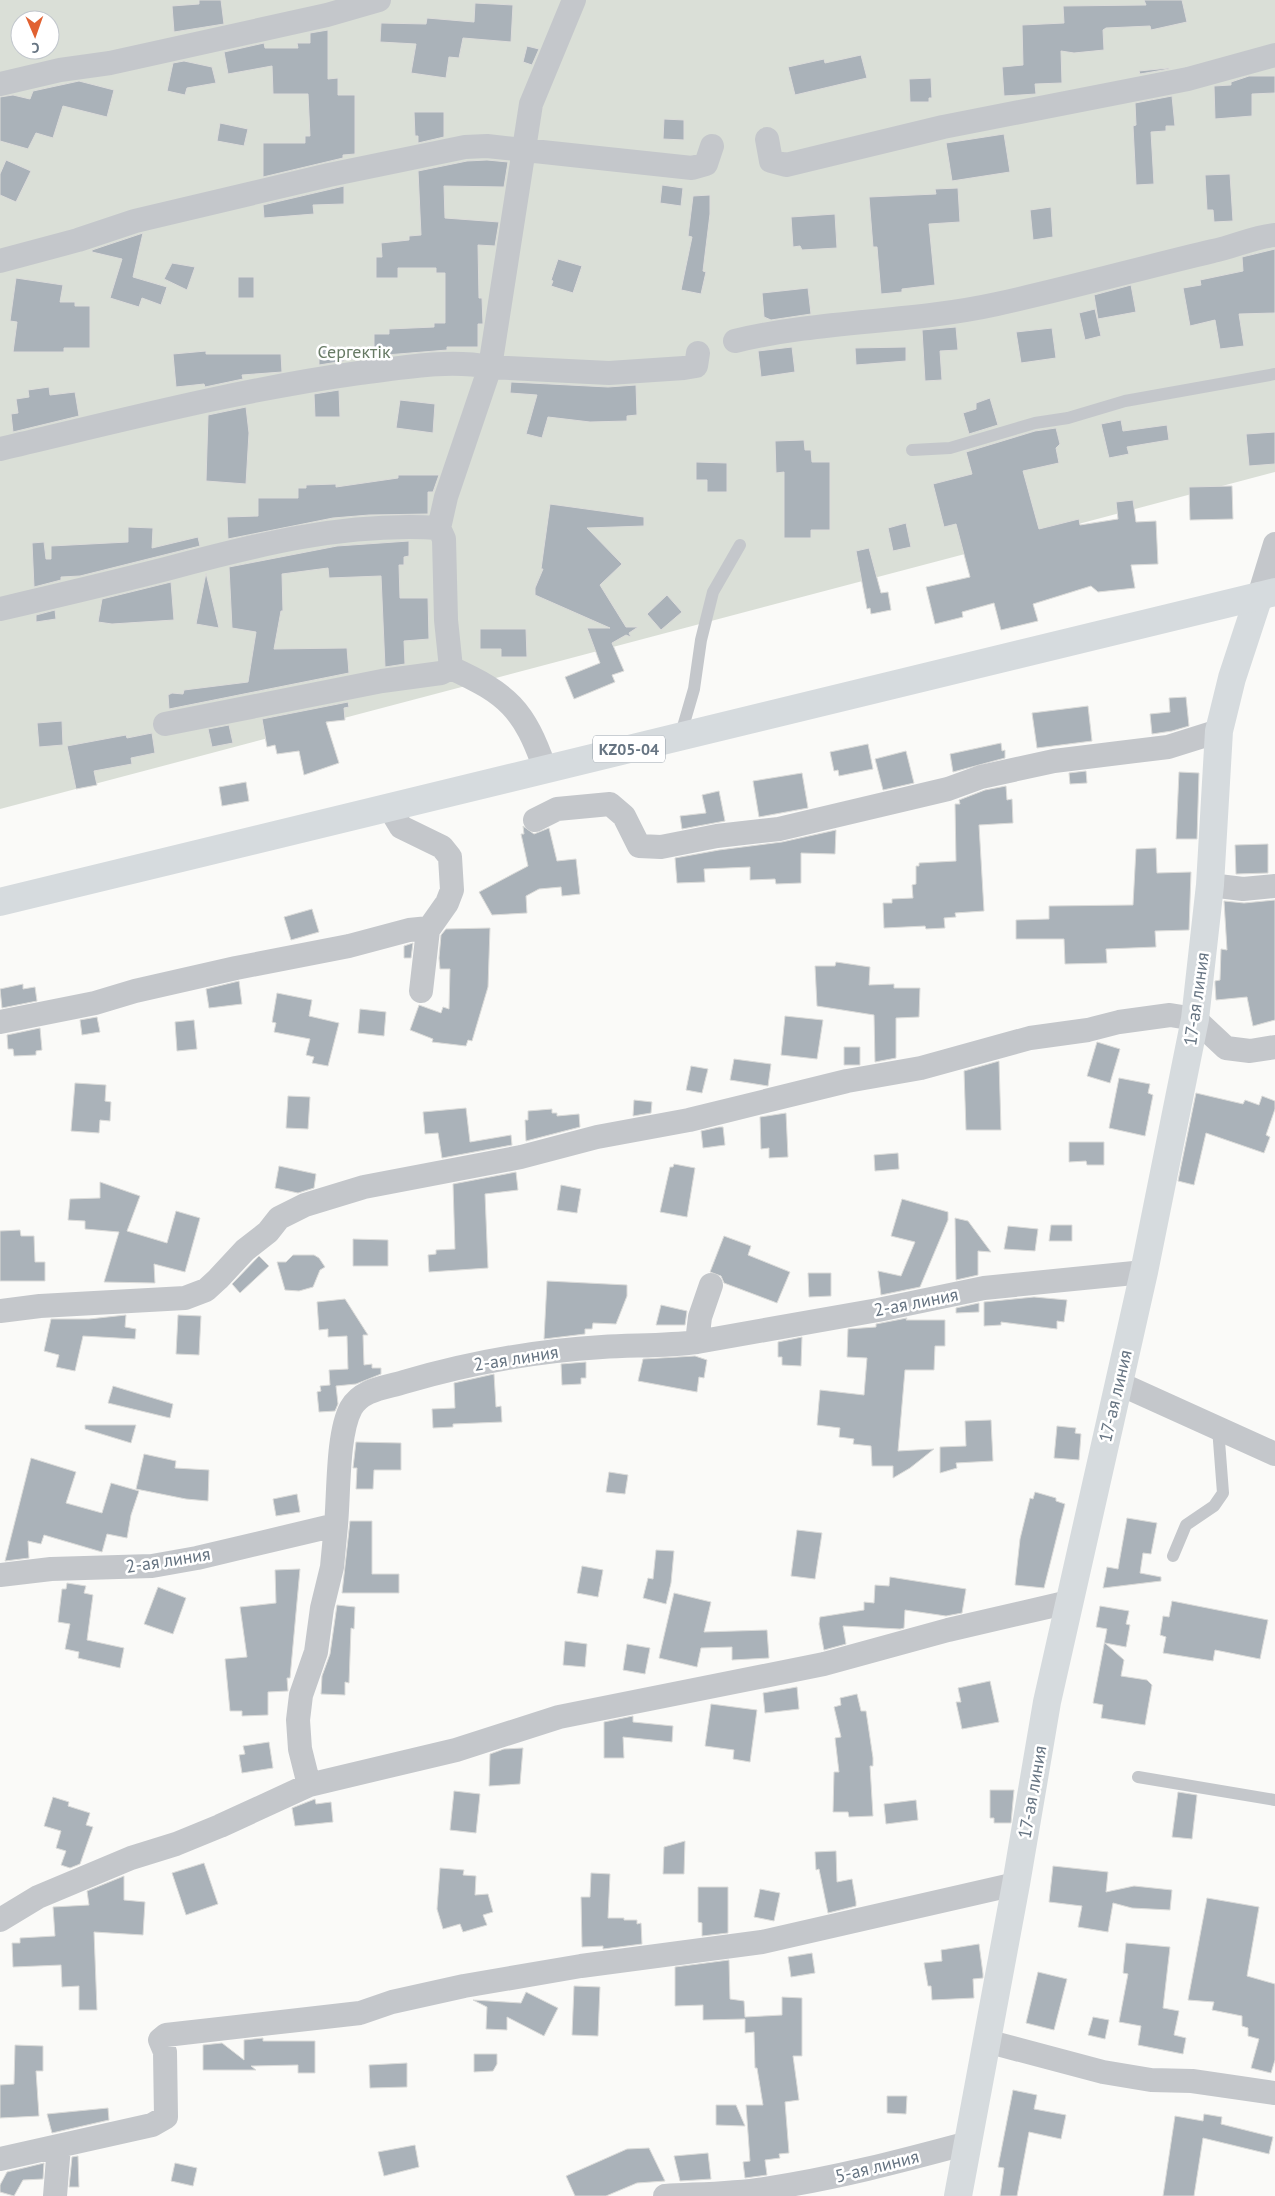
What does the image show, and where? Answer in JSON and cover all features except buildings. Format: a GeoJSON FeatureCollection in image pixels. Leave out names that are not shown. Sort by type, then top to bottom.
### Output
{"type":"FeatureCollection","features":[{"type":"Feature","properties":{"kind":"street"},"geometry":{"type":"LineString","coordinates":[[0,84],[119,61],[327,14],[379,0]]}},
{"type":"Feature","properties":{"kind":"street"},"geometry":{"type":"LineString","coordinates":[[451,668],[446,620],[444,539],[438,528],[446,497],[490,367],[522,169],[522,150],[531,104],[574,0]]}},
{"type":"Feature","properties":{"kind":"street"},"geometry":{"type":"LineString","coordinates":[[767,139],[771,160],[786,165],[944,127],[1188,79],[1275,55]]}},
{"type":"Feature","properties":{"kind":"street"},"geometry":{"type":"LineString","coordinates":[[0,261],[78,240],[135,221],[330,175],[465,147],[486,146],[692,168],[706,164],[712,146]]}},
{"type":"Feature","properties":{"kind":"street"},"geometry":{"type":"LineString","coordinates":[[736,341],[817,327],[917,317],[994,305],[1114,278],[1166,262],[1223,249],[1260,236],[1275,235]]}},
{"type":"Feature","properties":{"kind":"street"},"geometry":{"type":"LineString","coordinates":[[0,449],[208,399],[338,376],[409,367],[465,363],[490,367],[609,373],[696,366],[698,353]]}},
{"type":"Feature","properties":{"kind":"street"},"geometry":{"type":"LineString","coordinates":[[0,608],[165,569],[235,549],[289,538],[354,530],[411,526],[438,528]]}},
{"type":"Feature","properties":{"kind":"street"},"geometry":{"type":"LineString","coordinates":[[1267,594],[1275,544]]}},
{"type":"Feature","properties":{"kind":"street","name":"17-ая линия"},"geometry":{"type":"LineString","coordinates":[[958,2196],[1016,1884],[1047,1702],[1144,1272],[1195,1019],[1210,885],[1219,730],[1232,678],[1267,594]]}},
{"type":"Feature","properties":{"kind":"street","name":"KZ05-04"},"geometry":{"type":"LineString","coordinates":[[0,902],[1267,594]]}},
{"type":"Feature","properties":{"kind":"street"},"geometry":{"type":"LineString","coordinates":[[165,724],[390,680],[441,672],[451,668],[482,682],[514,707],[534,736],[545,769]]}},
{"type":"Feature","properties":{"kind":"street"},"geometry":{"type":"LineString","coordinates":[[535,820],[557,809],[610,804],[624,816],[639,846],[661,847],[718,836],[779,829],[939,792],[981,777],[1054,760],[1168,747],[1219,730]]}},
{"type":"Feature","properties":{"kind":"street"},"geometry":{"type":"LineString","coordinates":[[389,807],[401,827],[442,847],[450,857],[452,890],[448,902],[429,928],[420,991]]}},
{"type":"Feature","properties":{"kind":"street"},"geometry":{"type":"LineString","coordinates":[[1210,885],[1243,889],[1275,886]]}},
{"type":"Feature","properties":{"kind":"street"},"geometry":{"type":"LineString","coordinates":[[0,1022],[95,1003],[135,991],[236,968],[349,946],[409,930],[429,928]]}},
{"type":"Feature","properties":{"kind":"street"},"geometry":{"type":"LineString","coordinates":[[0,1311],[40,1306],[185,1298],[206,1290],[218,1280],[245,1250],[268,1232],[279,1218],[305,1205],[364,1187],[521,1157],[597,1137],[689,1120],[847,1081],[921,1068],[1030,1038],[1088,1030],[1119,1022],[1170,1015],[1195,1019],[1226,1048],[1250,1051],[1275,1047]]}},
{"type":"Feature","properties":{"kind":"street","name":"2-ая линия"},"geometry":{"type":"LineString","coordinates":[[0,1575],[51,1569],[152,1566],[197,1558],[336,1524],[342,1443],[347,1419],[352,1407],[360,1398],[371,1391],[482,1362],[519,1355],[601,1347],[674,1345],[697,1342],[878,1310],[984,1288],[1144,1272]]}},
{"type":"Feature","properties":{"kind":"street"},"geometry":{"type":"LineString","coordinates":[[697,1342],[700,1317],[711,1285]]}},
{"type":"Feature","properties":{"kind":"street"},"geometry":{"type":"LineString","coordinates":[[1118,1383],[1275,1454]]}},
{"type":"Feature","properties":{"kind":"street"},"geometry":{"type":"LineString","coordinates":[[309,1785],[300,1748],[298,1720],[301,1695],[316,1652],[322,1608],[332,1567],[336,1524]]}},
{"type":"Feature","properties":{"kind":"street"},"geometry":{"type":"LineString","coordinates":[[0,1920],[56,1890],[131,1858],[193,1837],[309,1785],[456,1750],[559,1717],[816,1666],[948,1630],[1069,1602]]}},
{"type":"Feature","properties":{"kind":"street"},"geometry":{"type":"LineString","coordinates":[[0,2159],[152,2126],[166,2117],[165,2052],[160,2040],[166,2035],[360,2014],[392,2002],[464,1986],[581,1966],[762,1942],[1016,1884]]}},
{"type":"Feature","properties":{"kind":"street"},"geometry":{"type":"LineString","coordinates":[[986,2041],[1103,2072],[1152,2080],[1192,2081],[1275,2093]]}},
{"type":"Feature","properties":{"kind":"street","name":"5-ая линия"},"geometry":{"type":"LineString","coordinates":[[665,2196],[762,2189],[808,2182],[857,2172],[968,2143]]}},
{"type":"Feature","properties":{"kind":"street"},"geometry":{"type":"LineString","coordinates":[[55,2196],[59,2146]]}},
{"type":"Feature","properties":{"kind":"lane"},"geometry":{"type":"LineString","coordinates":[[912,450],[950,448],[1035,423],[1068,418],[1125,400],[1275,374]]}},
{"type":"Feature","properties":{"kind":"lane"},"geometry":{"type":"LineString","coordinates":[[680,737],[694,689],[701,640],[713,592],[740,545]]}},
{"type":"Feature","properties":{"kind":"lane"},"geometry":{"type":"LineString","coordinates":[[1173,1556],[1186,1525],[1214,1506],[1223,1493],[1218,1428]]}},
{"type":"Feature","properties":{"kind":"lane"},"geometry":{"type":"LineString","coordinates":[[1138,1777],[1275,1800]]}},
{"type":"Feature","properties":{"kind":"green space","name":"Сергектік"},"geometry":{"type":"Polygon","coordinates":[[[0,0],[1275,0],[1275,472],[0,809],[0,0]]]}}]}
